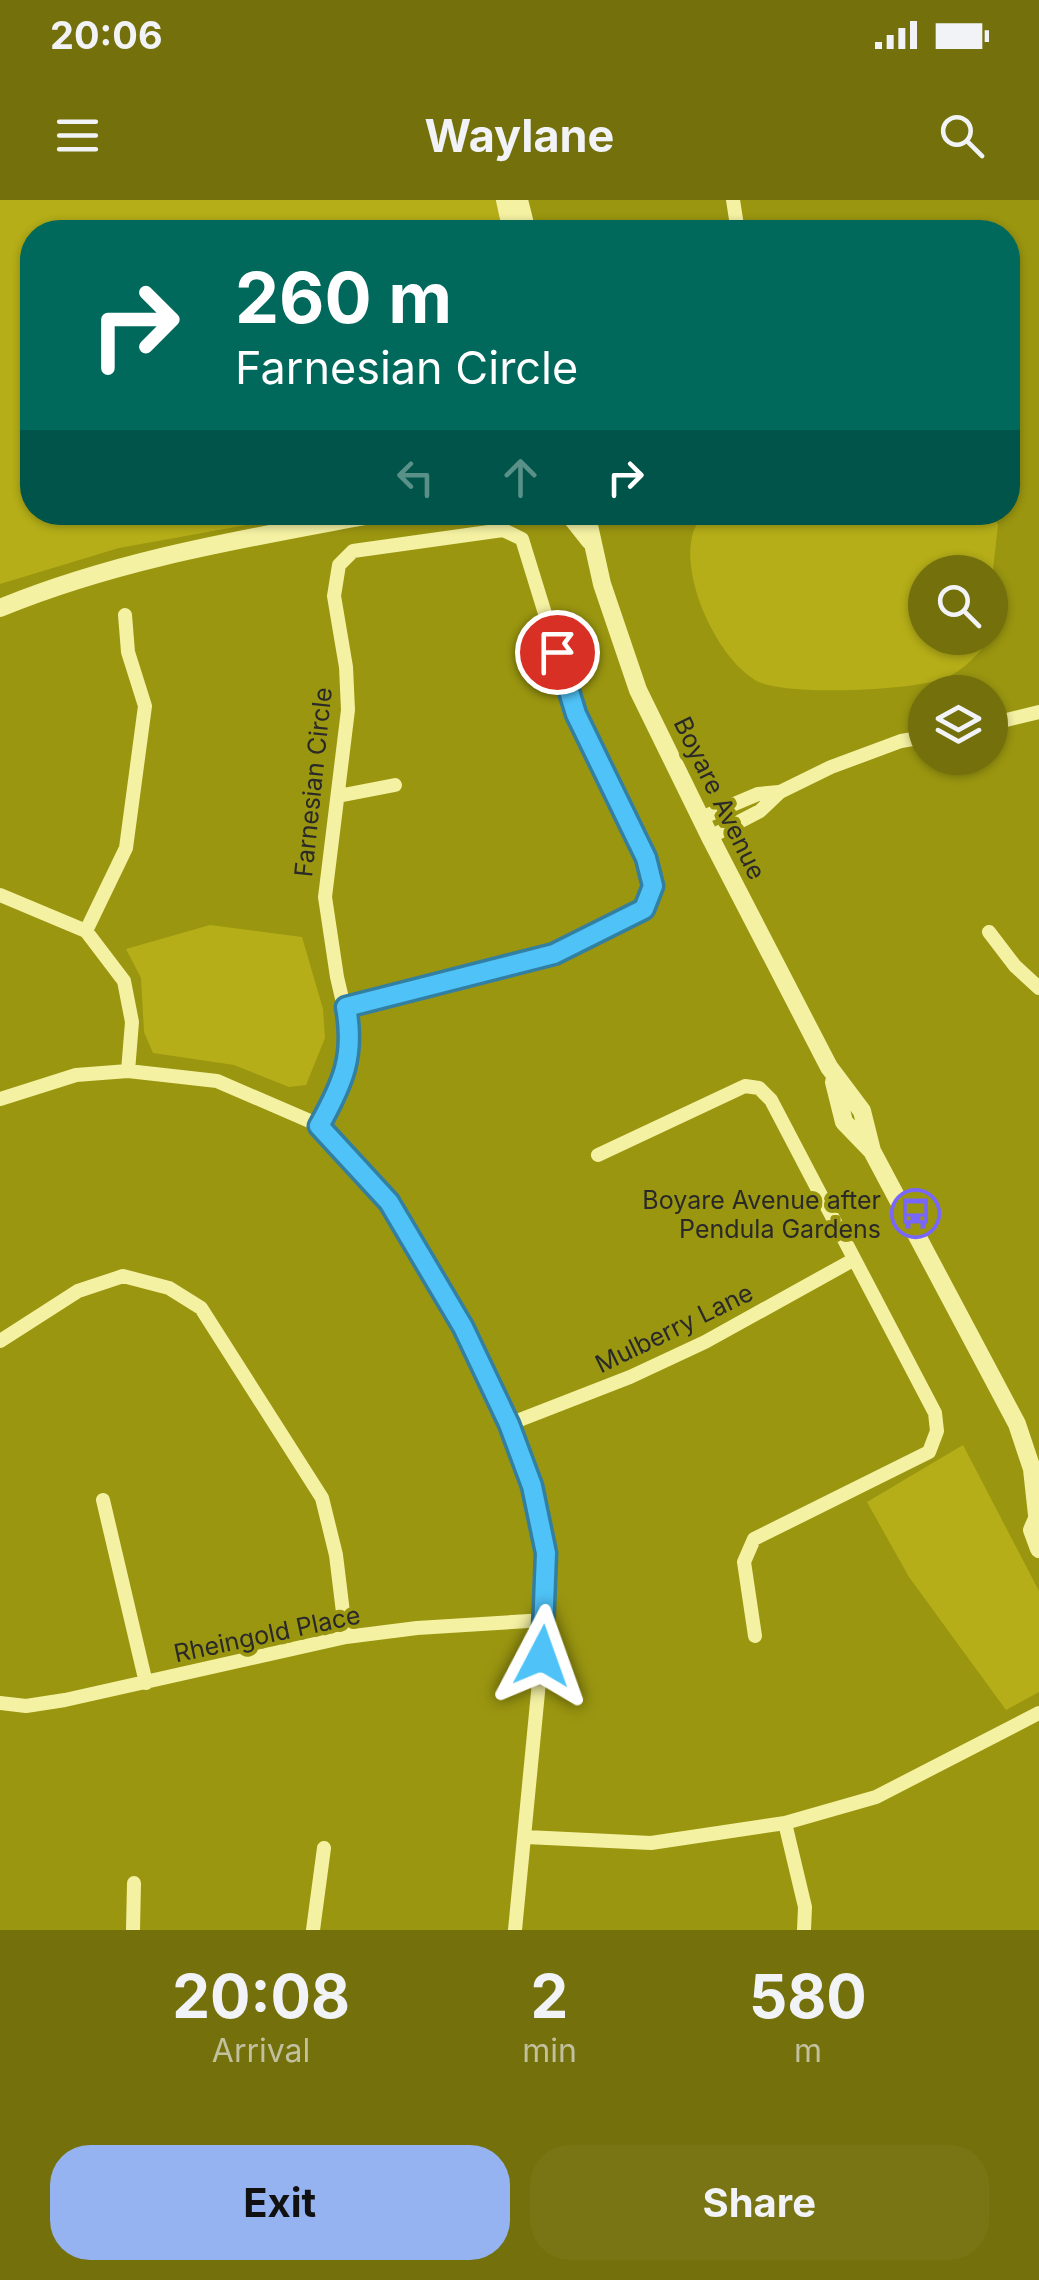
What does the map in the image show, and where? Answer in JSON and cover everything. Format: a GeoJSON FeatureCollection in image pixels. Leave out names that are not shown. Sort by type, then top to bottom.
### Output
{"type":"FeatureCollection","features":[{"type":"Feature","properties":{"kind":"street"},"geometry":{"type":"LineString","coordinates":[[0,608],[46,590],[212,544],[315,525]]}},
{"type":"Feature","properties":{"kind":"street","name":"Boyare Avenue"},"geometry":{"type":"LineString","coordinates":[[577,525],[590,542]]}},
{"type":"Feature","properties":{"kind":"street","name":"Boyare Avenue"},"geometry":{"type":"LineString","coordinates":[[590,525],[590,542],[638,690],[829,1067],[844,1122],[872,1150],[1017,1424],[1036,1474],[1038,1514],[1032,1530],[1039,1549]]}},
{"type":"Feature","properties":{"kind":"street","name":"Farnesian Circle"},"geometry":{"type":"LineString","coordinates":[[319,1126],[342,1084],[351,1038],[325,897],[348,710],[346,667],[334,596],[340,566],[353,551],[503,530],[522,539],[576,714],[646,858],[653,886],[644,909],[554,954],[346,1007]]}},
{"type":"Feature","properties":{"kind":"street"},"geometry":{"type":"LineString","coordinates":[[86,931],[126,848],[145,706],[128,652],[124,615]]}},
{"type":"Feature","properties":{"kind":"street"},"geometry":{"type":"LineString","coordinates":[[1008,720],[1039,712]]}},
{"type":"Feature","properties":{"kind":"street"},"geometry":{"type":"LineString","coordinates":[[710,838],[760,812],[780,792],[831,766],[908,740]]}},
{"type":"Feature","properties":{"kind":"street"},"geometry":{"type":"LineString","coordinates":[[338,796],[395,785]]}},
{"type":"Feature","properties":{"kind":"street"},"geometry":{"type":"LineString","coordinates":[[700,818],[758,794],[780,792]]}},
{"type":"Feature","properties":{"kind":"street"},"geometry":{"type":"LineString","coordinates":[[0,896],[86,931],[124,982],[132,1022],[128,1070]]}},
{"type":"Feature","properties":{"kind":"street"},"geometry":{"type":"LineString","coordinates":[[989,932],[1015,966],[1039,988]]}},
{"type":"Feature","properties":{"kind":"street"},"geometry":{"type":"LineString","coordinates":[[0,1099],[76,1076],[128,1070],[217,1081],[319,1126],[389,1202],[463,1327],[509,1424],[532,1486],[546,1553],[545,1620],[515,1930]]}},
{"type":"Feature","properties":{"kind":"street"},"geometry":{"type":"LineString","coordinates":[[598,1155],[745,1086],[759,1088],[771,1100],[935,1414],[937,1431],[929,1452],[754,1539],[744,1562],[755,1636]]}},
{"type":"Feature","properties":{"kind":"street","name":"Mulberry Lane"},"geometry":{"type":"LineString","coordinates":[[509,1424],[630,1377],[705,1342],[853,1260]]}},
{"type":"Feature","properties":{"kind":"street"},"geometry":{"type":"LineString","coordinates":[[0,1341],[78,1291],[122,1276],[169,1288],[202,1308],[322,1498],[336,1555],[346,1637]]}},
{"type":"Feature","properties":{"kind":"street"},"geometry":{"type":"LineString","coordinates":[[103,1500],[146,1683]]}},
{"type":"Feature","properties":{"kind":"street","name":"Rheingold Place"},"geometry":{"type":"LineString","coordinates":[[0,1703],[26,1706],[346,1637],[545,1620]]}},
{"type":"Feature","properties":{"kind":"street"},"geometry":{"type":"LineString","coordinates":[[526,1837],[651,1843],[785,1824],[876,1797],[1039,1713]]}},
{"type":"Feature","properties":{"kind":"street"},"geometry":{"type":"LineString","coordinates":[[785,1824],[805,1907],[804,1930]]}},
{"type":"Feature","properties":{"kind":"street"},"geometry":{"type":"LineString","coordinates":[[313,1930],[324,1848]]}},
{"type":"Feature","properties":{"kind":"street"},"geometry":{"type":"LineString","coordinates":[[133,1930],[134,1883]]}},
{"type":"Feature","properties":{"kind":"shaded area"},"geometry":{"type":"Polygon","coordinates":[[[0,200],[502,200],[506,220],[20,220],[20,525],[246,525],[119,548],[0,584],[0,200]]]}},
{"type":"Feature","properties":{"kind":"shaded area"},"geometry":{"type":"Polygon","coordinates":[[[697,525],[998,525],[995,555],[908,555],[908,655],[976,655],[951,675],[908,675],[908,685],[883,688],[793,689],[755,680],[727,653],[704,614],[690,551],[697,525]]]}},
{"type":"Feature","properties":{"kind":"shaded area"},"geometry":{"type":"Polygon","coordinates":[[[210,925],[302,937],[323,1009],[325,1038],[306,1085],[289,1087],[234,1065],[153,1053],[144,1032],[141,978],[126,949],[210,925]]]}},
{"type":"Feature","properties":{"kind":"shaded area"},"geometry":{"type":"Polygon","coordinates":[[[963,1445],[1039,1591],[1039,1692],[1006,1710],[909,1577],[867,1502],[963,1445]]]}},
{"type":"Feature","properties":{"kind":"place","name":"Boyare Avenue after Pendula Gardens"},"geometry":{"type":"Point","coordinates":[916,1214]}},
{"type":"Feature","properties":{"kind":"route"},"geometry":{"type":"LineString","coordinates":[[542,1656],[546,1553],[532,1486],[509,1424],[463,1327],[389,1202],[319,1126],[342,1084],[351,1038],[346,1007],[554,954],[644,909],[653,886],[646,858],[576,714],[557,652]]}}]}
